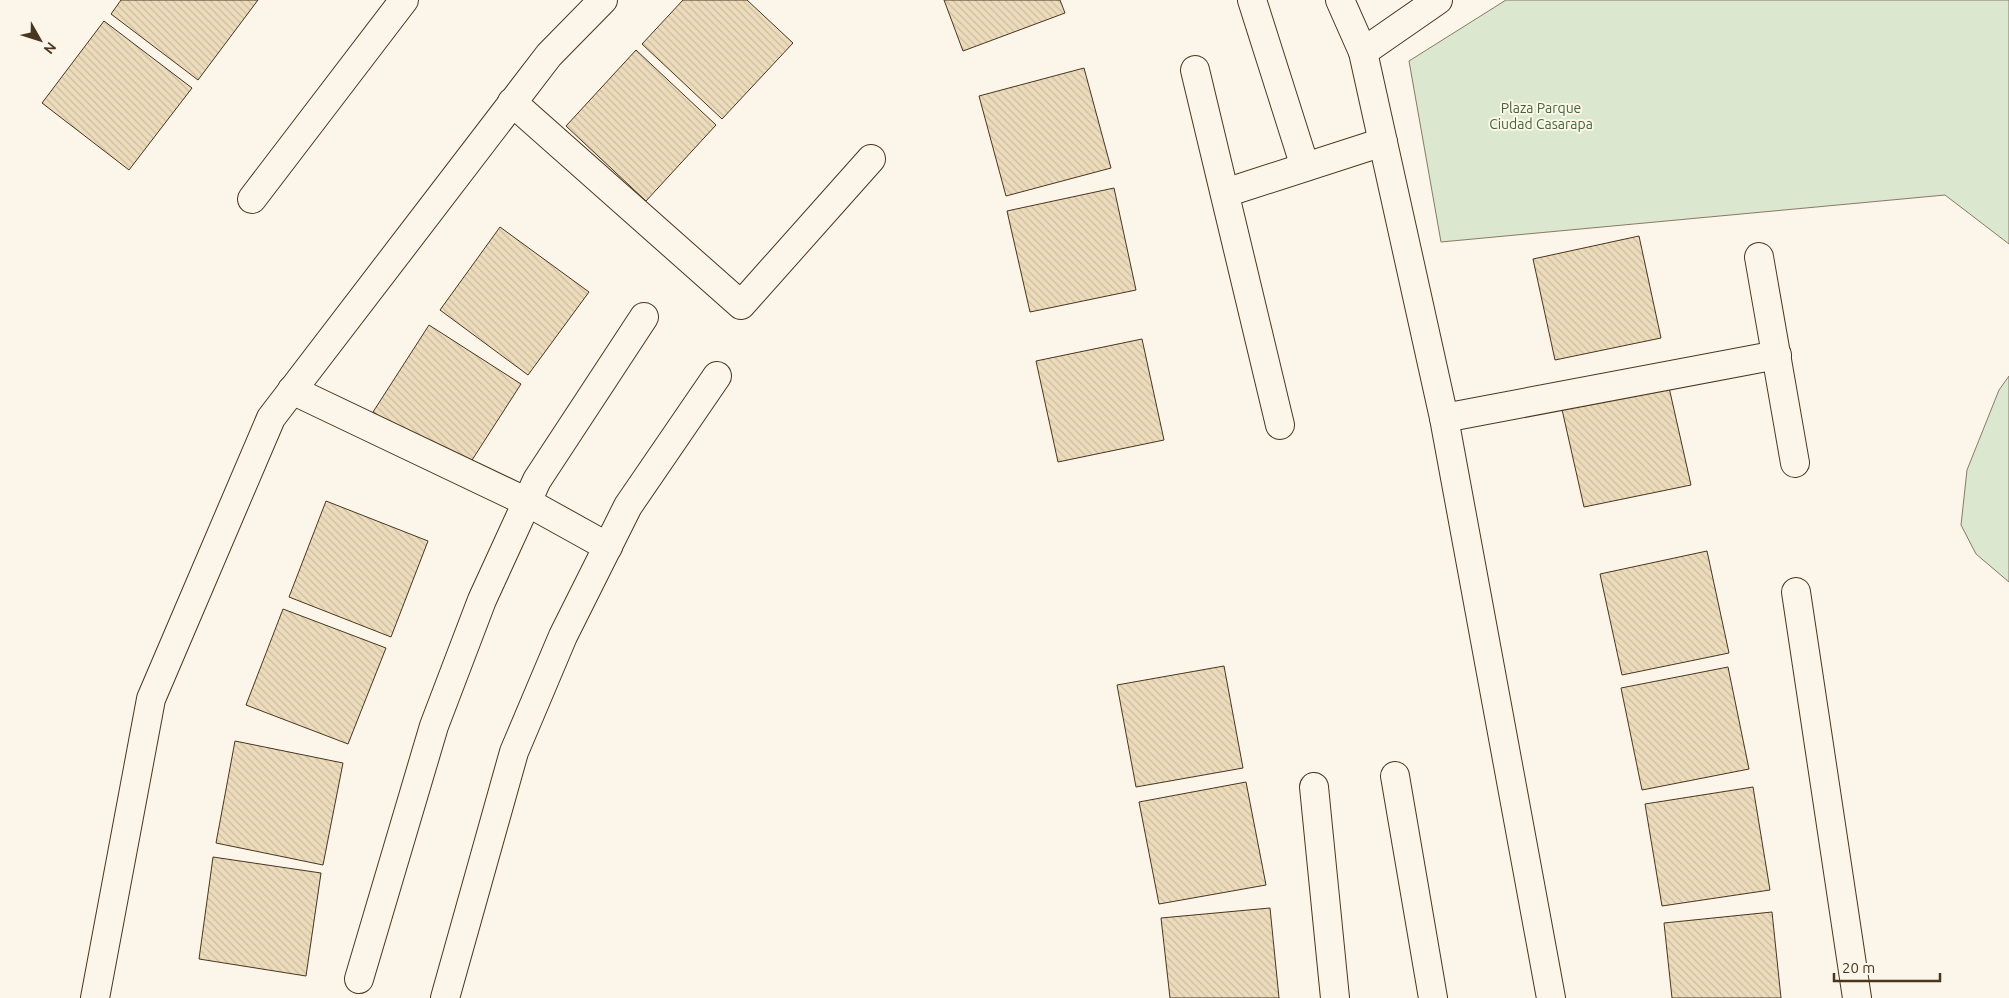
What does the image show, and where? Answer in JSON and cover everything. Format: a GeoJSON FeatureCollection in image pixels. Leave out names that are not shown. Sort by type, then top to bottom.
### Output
{"type":"FeatureCollection","features":[{"type":"Feature","properties":{"kind":"street"},"geometry":{"type":"LineString","coordinates":[[252,199],[404,0]]}},
{"type":"Feature","properties":{"kind":"street"},"geometry":{"type":"LineString","coordinates":[[95,998],[151,699],[271,418],[549,54],[603,0]]}},
{"type":"Feature","properties":{"kind":"street"},"geometry":{"type":"LineString","coordinates":[[1252,0],[1305,167]]}},
{"type":"Feature","properties":{"kind":"street"},"geometry":{"type":"LineString","coordinates":[[1340,0],[1363,52],[1444,418],[1551,998]]}},
{"type":"Feature","properties":{"kind":"street"},"geometry":{"type":"LineString","coordinates":[[1363,52],[1438,0]]}},
{"type":"Feature","properties":{"kind":"street"},"geometry":{"type":"LineString","coordinates":[[1195,70],[1280,425]]}},
{"type":"Feature","properties":{"kind":"street"},"geometry":{"type":"LineString","coordinates":[[512,102],[741,304],[871,159]]}},
{"type":"Feature","properties":{"kind":"street"},"geometry":{"type":"LineString","coordinates":[[1225,193],[1383,142]]}},
{"type":"Feature","properties":{"kind":"street"},"geometry":{"type":"LineString","coordinates":[[1759,257],[1795,462]]}},
{"type":"Feature","properties":{"kind":"street"},"geometry":{"type":"LineString","coordinates":[[359,979],[434,726],[482,600],[537,480],[644,318]]}},
{"type":"Feature","properties":{"kind":"street"},"geometry":{"type":"LineString","coordinates":[[1444,418],[1776,355]]}},
{"type":"Feature","properties":{"kind":"street"},"geometry":{"type":"LineString","coordinates":[[445,998],[514,752],[563,636],[628,506],[717,376]]}},
{"type":"Feature","properties":{"kind":"street"},"geometry":{"type":"LineString","coordinates":[[292,390],[527,502],[608,547]]}},
{"type":"Feature","properties":{"kind":"street"},"geometry":{"type":"LineString","coordinates":[[1796,592],[1857,998]]}},
{"type":"Feature","properties":{"kind":"street"},"geometry":{"type":"LineString","coordinates":[[1395,776],[1433,998]]}},
{"type":"Feature","properties":{"kind":"street"},"geometry":{"type":"LineString","coordinates":[[1314,787],[1335,998]]}},
{"type":"Feature","properties":{"kind":"green space","name":"Plaza Parque Ciudad Casarapa"},"geometry":{"type":"Polygon","coordinates":[[[1506,0],[2009,0],[2009,244],[1945,195],[1441,242],[1409,61],[1506,0]]]}},
{"type":"Feature","properties":{"kind":"green space"},"geometry":{"type":"Polygon","coordinates":[[[2009,376],[2009,582],[1976,554],[1961,525],[1967,470],[1999,390],[2009,376]]]}},
{"type":"Feature","properties":{"kind":"building"},"geometry":{"type":"Polygon","coordinates":[[[121,0],[258,0],[198,80],[111,14],[121,0]]]}},
{"type":"Feature","properties":{"kind":"building"},"geometry":{"type":"Polygon","coordinates":[[[683,0],[747,0],[793,43],[722,119],[642,44],[683,0]]]}},
{"type":"Feature","properties":{"kind":"building"},"geometry":{"type":"Polygon","coordinates":[[[944,0],[1060,0],[1065,13],[963,51],[944,0]]]}},
{"type":"Feature","properties":{"kind":"building"},"geometry":{"type":"Polygon","coordinates":[[[104,21],[192,88],[129,170],[42,103],[104,21]]]}},
{"type":"Feature","properties":{"kind":"building"},"geometry":{"type":"Polygon","coordinates":[[[636,50],[716,125],[646,201],[566,126],[636,50]]]}},
{"type":"Feature","properties":{"kind":"building"},"geometry":{"type":"Polygon","coordinates":[[[1084,68],[1111,168],[1006,196],[979,96],[1084,68]]]}},
{"type":"Feature","properties":{"kind":"building"},"geometry":{"type":"Polygon","coordinates":[[[1114,188],[1136,290],[1030,312],[1007,211],[1114,188]]]}},
{"type":"Feature","properties":{"kind":"building"},"geometry":{"type":"Polygon","coordinates":[[[500,227],[589,292],[528,375],[440,310],[500,227]]]}},
{"type":"Feature","properties":{"kind":"building"},"geometry":{"type":"Polygon","coordinates":[[[1639,236],[1661,338],[1555,360],[1533,259],[1639,236]]]}},
{"type":"Feature","properties":{"kind":"building"},"geometry":{"type":"Polygon","coordinates":[[[429,325],[521,384],[465,471],[373,412],[429,325]]]}},
{"type":"Feature","properties":{"kind":"building"},"geometry":{"type":"Polygon","coordinates":[[[1142,339],[1164,440],[1058,462],[1036,361],[1142,339]]]}},
{"type":"Feature","properties":{"kind":"building"},"geometry":{"type":"Polygon","coordinates":[[[1668,383],[1691,485],[1584,507],[1561,405],[1668,383]]]}},
{"type":"Feature","properties":{"kind":"building"},"geometry":{"type":"Polygon","coordinates":[[[326,501],[428,541],[391,637],[289,597],[326,501]]]}},
{"type":"Feature","properties":{"kind":"building"},"geometry":{"type":"Polygon","coordinates":[[[1707,551],[1729,653],[1622,675],[1600,574],[1707,551]]]}},
{"type":"Feature","properties":{"kind":"building"},"geometry":{"type":"Polygon","coordinates":[[[283,609],[386,648],[348,744],[246,705],[283,609]]]}},
{"type":"Feature","properties":{"kind":"building"},"geometry":{"type":"Polygon","coordinates":[[[1224,666],[1243,768],[1136,787],[1117,685],[1224,666]]]}},
{"type":"Feature","properties":{"kind":"building"},"geometry":{"type":"Polygon","coordinates":[[[1728,667],[1749,769],[1642,790],[1621,688],[1728,667]]]}},
{"type":"Feature","properties":{"kind":"building"},"geometry":{"type":"Polygon","coordinates":[[[235,741],[343,763],[323,865],[216,843],[235,741]]]}},
{"type":"Feature","properties":{"kind":"building"},"geometry":{"type":"Polygon","coordinates":[[[1246,782],[1266,885],[1159,904],[1139,802],[1246,782]]]}},
{"type":"Feature","properties":{"kind":"building"},"geometry":{"type":"Polygon","coordinates":[[[1753,787],[1770,890],[1662,906],[1645,804],[1753,787]]]}},
{"type":"Feature","properties":{"kind":"building"},"geometry":{"type":"Polygon","coordinates":[[[213,857],[321,873],[306,976],[199,959],[213,857]]]}},
{"type":"Feature","properties":{"kind":"building"},"geometry":{"type":"Polygon","coordinates":[[[1270,908],[1279,998],[1170,998],[1161,918],[1270,908]]]}},
{"type":"Feature","properties":{"kind":"building"},"geometry":{"type":"Polygon","coordinates":[[[1772,912],[1781,998],[1672,998],[1664,923],[1772,912]]]}}]}
